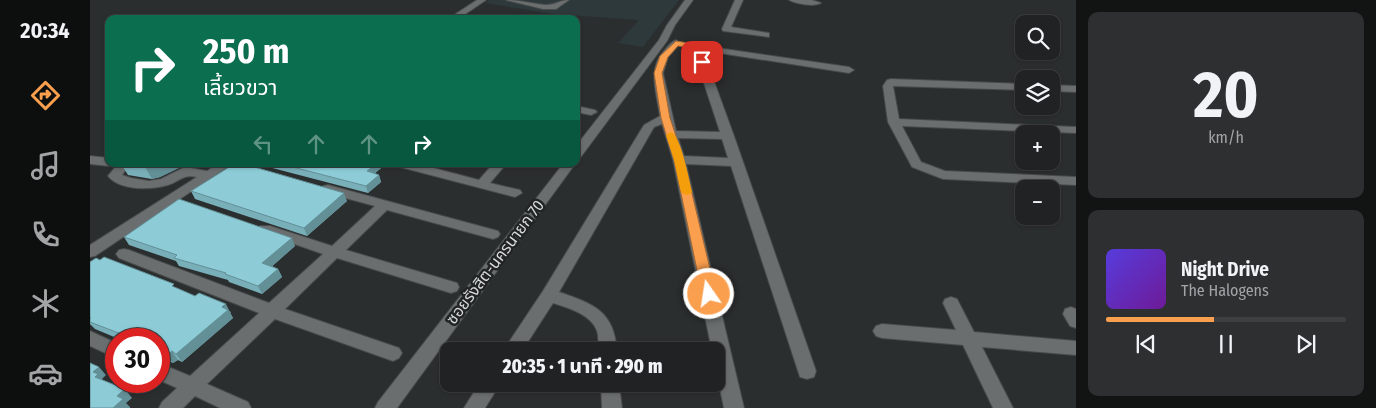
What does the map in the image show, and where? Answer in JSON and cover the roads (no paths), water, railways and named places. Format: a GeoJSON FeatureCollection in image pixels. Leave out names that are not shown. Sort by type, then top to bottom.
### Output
{"type":"FeatureCollection","features":[{"type":"Feature","properties":{"kind":"street"},"geometry":{"type":"LineString","coordinates":[[458,15],[482,0]]}},
{"type":"Feature","properties":{"kind":"street"},"geometry":{"type":"LineString","coordinates":[[510,0],[543,7],[556,7],[565,0]]}},
{"type":"Feature","properties":{"kind":"street"},"geometry":{"type":"LineString","coordinates":[[689,0],[671,25],[670,42],[658,73],[666,118],[679,160],[734,408]]}},
{"type":"Feature","properties":{"kind":"street"},"geometry":{"type":"LineString","coordinates":[[739,0],[726,29],[766,35]]}},
{"type":"Feature","properties":{"kind":"street"},"geometry":{"type":"LineString","coordinates":[[793,0],[817,3]]}},
{"type":"Feature","properties":{"kind":"street"},"geometry":{"type":"LineString","coordinates":[[670,42],[849,70]]}},
{"type":"Feature","properties":{"kind":"street"},"geometry":{"type":"LineString","coordinates":[[580,150],[670,42]]}},
{"type":"Feature","properties":{"kind":"street"},"geometry":{"type":"LineString","coordinates":[[693,46],[702,62],[728,136],[807,371]]}},
{"type":"Feature","properties":{"kind":"street"},"geometry":{"type":"LineString","coordinates":[[1015,87],[891,82],[888,86],[894,122],[916,164],[930,171],[956,176],[1076,181]]}},
{"type":"Feature","properties":{"kind":"street"},"geometry":{"type":"LineString","coordinates":[[1060,88],[1076,89]]}},
{"type":"Feature","properties":{"kind":"street"},"geometry":{"type":"LineString","coordinates":[[580,110],[591,112]]}},
{"type":"Feature","properties":{"kind":"street"},"geometry":{"type":"LineString","coordinates":[[518,342],[549,295],[650,125],[666,118]]}},
{"type":"Feature","properties":{"kind":"street"},"geometry":{"type":"LineString","coordinates":[[894,122],[1076,130]]}},
{"type":"Feature","properties":{"kind":"street"},"geometry":{"type":"LineString","coordinates":[[670,134],[728,136]]}},
{"type":"Feature","properties":{"kind":"street"},"geometry":{"type":"LineString","coordinates":[[90,160],[105,162]]}},
{"type":"Feature","properties":{"kind":"street"},"geometry":{"type":"LineString","coordinates":[[679,160],[737,162]]}},
{"type":"Feature","properties":{"kind":"street"},"geometry":{"type":"LineString","coordinates":[[122,167],[115,173],[114,176],[116,178],[150,184],[165,182],[190,167],[208,175]]}},
{"type":"Feature","properties":{"kind":"street"},"geometry":{"type":"LineString","coordinates":[[90,252],[221,167]]}},
{"type":"Feature","properties":{"kind":"street"},"geometry":{"type":"LineString","coordinates":[[416,167],[515,193]]}},
{"type":"Feature","properties":{"kind":"street"},"geometry":{"type":"LineString","coordinates":[[482,184],[497,167]]}},
{"type":"Feature","properties":{"kind":"street","name":"ซอยรังสิต-นครนายก 70"},"geometry":{"type":"LineString","coordinates":[[385,408],[567,167]]}},
{"type":"Feature","properties":{"kind":"street"},"geometry":{"type":"LineString","coordinates":[[317,186],[493,234]]}},
{"type":"Feature","properties":{"kind":"street"},"geometry":{"type":"LineString","coordinates":[[170,408],[384,205]]}},
{"type":"Feature","properties":{"kind":"street"},"geometry":{"type":"LineString","coordinates":[[253,225],[334,252],[451,287]]}},
{"type":"Feature","properties":{"kind":"street"},"geometry":{"type":"LineString","coordinates":[[124,254],[272,311],[393,353]]}},
{"type":"Feature","properties":{"kind":"street"},"geometry":{"type":"LineString","coordinates":[[549,295],[595,315],[606,332],[607,342]]}},
{"type":"Feature","properties":{"kind":"street"},"geometry":{"type":"LineString","coordinates":[[951,303],[1003,408]]}},
{"type":"Feature","properties":{"kind":"street"},"geometry":{"type":"LineString","coordinates":[[882,331],[1076,348]]}},
{"type":"Feature","properties":{"kind":"street"},"geometry":{"type":"LineString","coordinates":[[90,338],[105,346]]}},
{"type":"Feature","properties":{"kind":"street"},"geometry":{"type":"LineString","coordinates":[[170,376],[241,408]]}},
{"type":"Feature","properties":{"kind":"street"},"geometry":{"type":"LineString","coordinates":[[474,408],[485,392]]}},
{"type":"Feature","properties":{"kind":"street"},"geometry":{"type":"LineString","coordinates":[[611,392],[612,408]]}}]}
